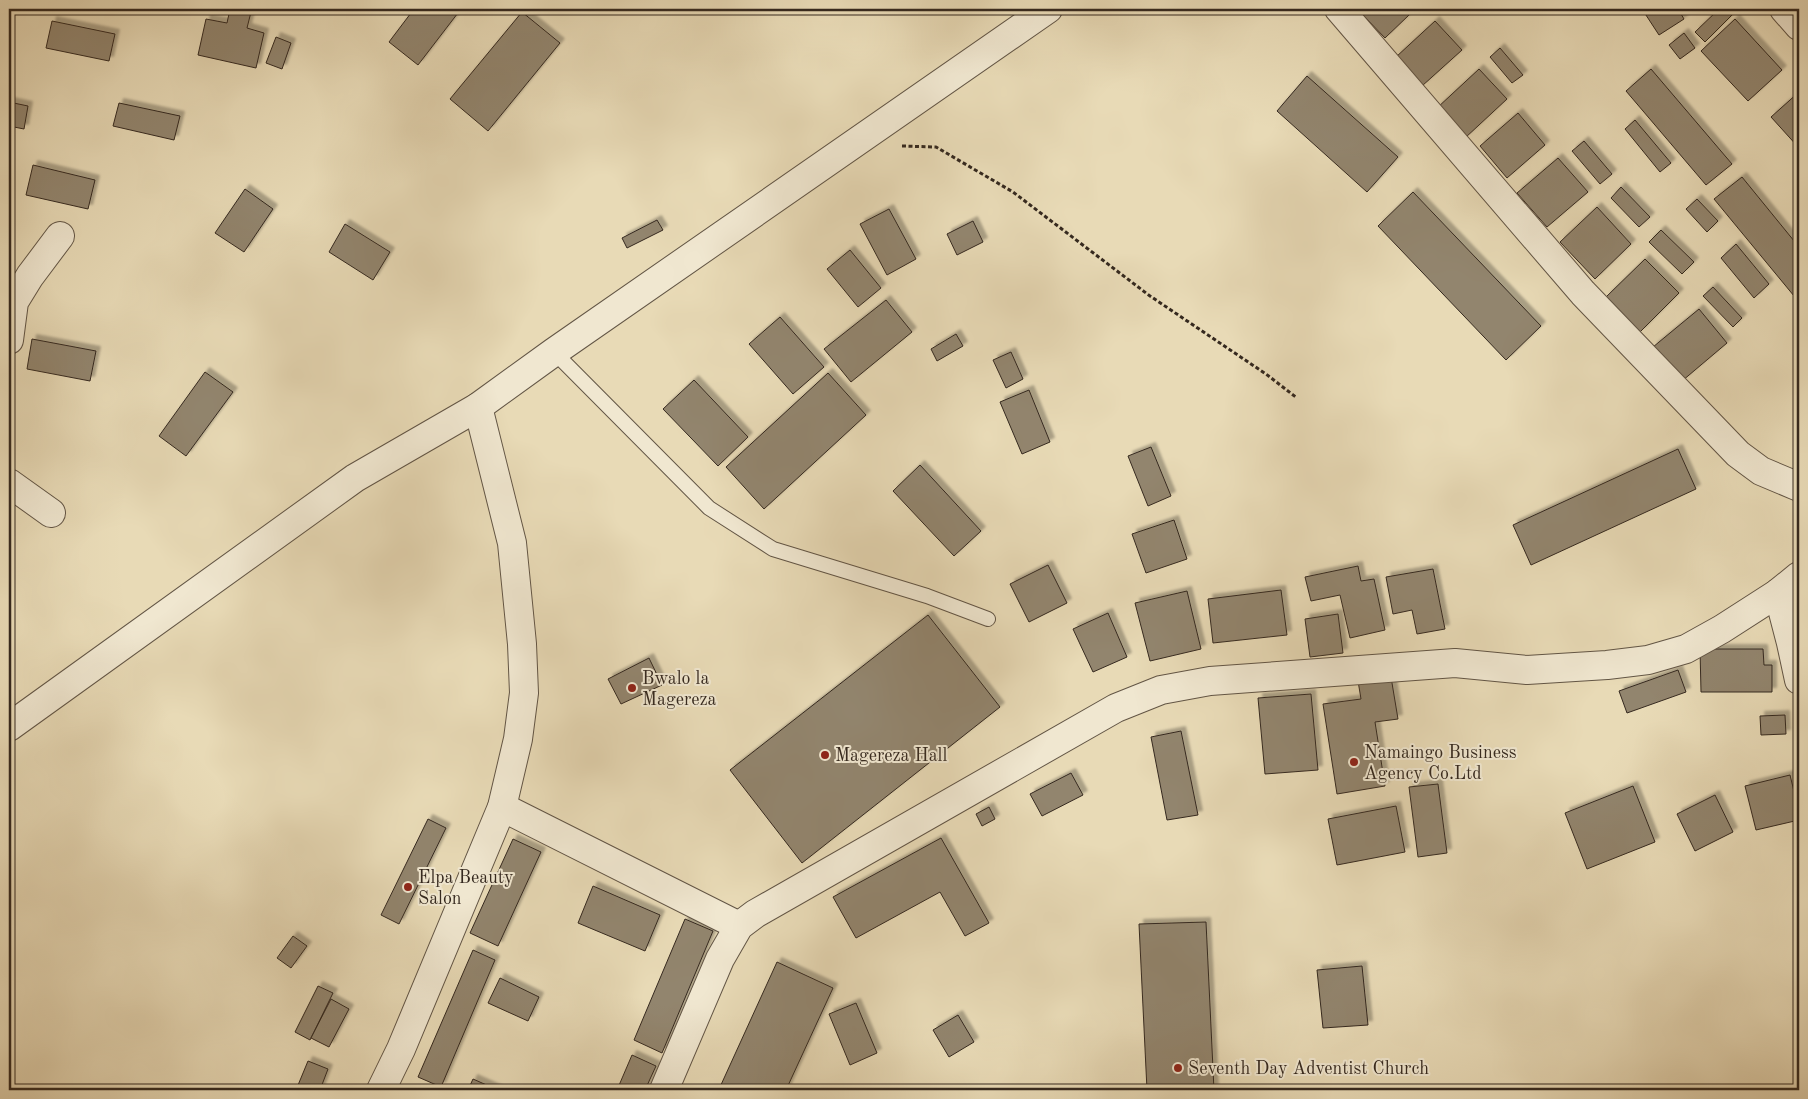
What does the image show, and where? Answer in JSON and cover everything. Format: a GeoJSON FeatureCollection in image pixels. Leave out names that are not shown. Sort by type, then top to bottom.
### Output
{"type":"FeatureCollection","features":[{"type":"Feature","properties":{"kind":"street"},"geometry":{"type":"LineString","coordinates":[[9,727],[355,478],[478,408],[554,352],[1048,9]]}},
{"type":"Feature","properties":{"kind":"street"},"geometry":{"type":"LineString","coordinates":[[1339,9],[1582,293],[1738,454],[1761,471],[1799,487]]}},
{"type":"Feature","properties":{"kind":"street"},"geometry":{"type":"LineString","coordinates":[[1784,9],[1799,26]]}},
{"type":"Feature","properties":{"kind":"street"},"geometry":{"type":"LineString","coordinates":[[9,340],[14,302],[30,276],[60,236]]}},
{"type":"Feature","properties":{"kind":"street"},"geometry":{"type":"LineString","coordinates":[[381,1090],[401,1049],[502,807],[518,739],[524,693],[522,644],[512,543],[478,408]]}},
{"type":"Feature","properties":{"kind":"street"},"geometry":{"type":"LineString","coordinates":[[9,483],[51,513]]}},
{"type":"Feature","properties":{"kind":"street"},"geometry":{"type":"LineString","coordinates":[[664,1090],[720,959],[739,926],[755,914],[1116,708],[1161,690],[1210,681],[1455,663],[1527,670],[1607,665],[1648,660],[1686,649],[1722,629],[1799,576]]}},
{"type":"Feature","properties":{"kind":"street"},"geometry":{"type":"LineString","coordinates":[[1778,592],[1792,643],[1799,680]]}},
{"type":"Feature","properties":{"kind":"street"},"geometry":{"type":"LineString","coordinates":[[502,807],[739,926]]}},
{"type":"Feature","properties":{"kind":"lane"},"geometry":{"type":"LineString","coordinates":[[554,352],[709,508],[773,549],[927,596],[988,619]]}},
{"type":"Feature","properties":{"kind":"path"},"geometry":{"type":"LineString","coordinates":[[898,146],[936,146],[1013,192],[1150,296],[1266,374],[1296,398]]}},
{"type":"Feature","properties":{"kind":"building"},"geometry":{"type":"Polygon","coordinates":[[[230,9],[251,12],[247,28],[264,33],[256,68],[198,55],[206,19],[227,23],[230,9]]]}},
{"type":"Feature","properties":{"kind":"building"},"geometry":{"type":"Polygon","coordinates":[[[414,9],[461,9],[418,65],[389,42],[414,9]]]}},
{"type":"Feature","properties":{"kind":"building"},"geometry":{"type":"Polygon","coordinates":[[[1368,9],[1403,9],[1409,15],[1385,38],[1362,14],[1368,9]]]}},
{"type":"Feature","properties":{"kind":"building"},"geometry":{"type":"Polygon","coordinates":[[[1642,9],[1678,9],[1684,19],[1659,35],[1642,9]]]}},
{"type":"Feature","properties":{"kind":"building"},"geometry":{"type":"Polygon","coordinates":[[[1719,9],[1727,9],[1733,14],[1705,42],[1695,32],[1719,9]]]}},
{"type":"Feature","properties":{"kind":"building"},"geometry":{"type":"Polygon","coordinates":[[[522,12],[560,43],[488,131],[450,99],[522,12]]]}},
{"type":"Feature","properties":{"kind":"building"},"geometry":{"type":"Polygon","coordinates":[[[1735,19],[1782,70],[1748,101],[1701,51],[1735,19]]]}},
{"type":"Feature","properties":{"kind":"building"},"geometry":{"type":"Polygon","coordinates":[[[52,21],[115,34],[109,61],[46,48],[52,21]]]}},
{"type":"Feature","properties":{"kind":"building"},"geometry":{"type":"Polygon","coordinates":[[[1435,21],[1462,50],[1422,86],[1396,57],[1435,21]]]}},
{"type":"Feature","properties":{"kind":"building"},"geometry":{"type":"Polygon","coordinates":[[[1684,33],[1695,48],[1680,59],[1669,45],[1684,33]]]}},
{"type":"Feature","properties":{"kind":"building"},"geometry":{"type":"Polygon","coordinates":[[[276,37],[291,43],[282,69],[266,63],[276,37]]]}},
{"type":"Feature","properties":{"kind":"building"},"geometry":{"type":"Polygon","coordinates":[[[1500,48],[1523,75],[1512,83],[1490,57],[1500,48]]]}},
{"type":"Feature","properties":{"kind":"building"},"geometry":{"type":"Polygon","coordinates":[[[1479,69],[1507,99],[1465,138],[1437,108],[1479,69]]]}},
{"type":"Feature","properties":{"kind":"building"},"geometry":{"type":"Polygon","coordinates":[[[1651,69],[1732,164],[1706,185],[1626,91],[1651,69]]]}},
{"type":"Feature","properties":{"kind":"building"},"geometry":{"type":"Polygon","coordinates":[[[1307,76],[1398,157],[1367,192],[1277,111],[1307,76]]]}},
{"type":"Feature","properties":{"kind":"building"},"geometry":{"type":"Polygon","coordinates":[[[1799,92],[1799,148],[1771,117],[1799,92]]]}},
{"type":"Feature","properties":{"kind":"building"},"geometry":{"type":"Polygon","coordinates":[[[9,102],[28,106],[24,129],[9,126],[9,102]]]}},
{"type":"Feature","properties":{"kind":"building"},"geometry":{"type":"Polygon","coordinates":[[[119,103],[180,116],[174,140],[113,126],[119,103]]]}},
{"type":"Feature","properties":{"kind":"building"},"geometry":{"type":"Polygon","coordinates":[[[1518,113],[1545,145],[1507,178],[1480,146],[1518,113]]]}},
{"type":"Feature","properties":{"kind":"building"},"geometry":{"type":"Polygon","coordinates":[[[1635,120],[1671,163],[1660,172],[1625,129],[1635,120]]]}},
{"type":"Feature","properties":{"kind":"building"},"geometry":{"type":"Polygon","coordinates":[[[1584,141],[1612,174],[1600,184],[1572,151],[1584,141]]]}},
{"type":"Feature","properties":{"kind":"building"},"geometry":{"type":"Polygon","coordinates":[[[1558,158],[1588,192],[1547,227],[1517,193],[1558,158]]]}},
{"type":"Feature","properties":{"kind":"building"},"geometry":{"type":"Polygon","coordinates":[[[33,165],[95,180],[88,209],[26,195],[33,165]]]}},
{"type":"Feature","properties":{"kind":"building"},"geometry":{"type":"Polygon","coordinates":[[[1742,177],[1799,247],[1799,302],[1714,199],[1742,177]]]}},
{"type":"Feature","properties":{"kind":"building"},"geometry":{"type":"Polygon","coordinates":[[[1621,187],[1650,217],[1639,227],[1611,198],[1621,187]]]}},
{"type":"Feature","properties":{"kind":"building"},"geometry":{"type":"Polygon","coordinates":[[[245,189],[273,209],[244,252],[215,233],[245,189]]]}},
{"type":"Feature","properties":{"kind":"building"},"geometry":{"type":"Polygon","coordinates":[[[1413,192],[1541,326],[1506,360],[1378,226],[1413,192]]]}},
{"type":"Feature","properties":{"kind":"building"},"geometry":{"type":"Polygon","coordinates":[[[1697,199],[1718,221],[1707,232],[1686,209],[1697,199]]]}},
{"type":"Feature","properties":{"kind":"building"},"geometry":{"type":"Polygon","coordinates":[[[1597,207],[1631,244],[1595,279],[1560,242],[1597,207]]]}},
{"type":"Feature","properties":{"kind":"building"},"geometry":{"type":"Polygon","coordinates":[[[889,209],[916,259],[887,275],[860,224],[889,209]]]}},
{"type":"Feature","properties":{"kind":"building"},"geometry":{"type":"Polygon","coordinates":[[[657,220],[663,230],[627,248],[622,238],[657,220]]]}},
{"type":"Feature","properties":{"kind":"building"},"geometry":{"type":"Polygon","coordinates":[[[973,221],[983,242],[957,255],[947,234],[973,221]]]}},
{"type":"Feature","properties":{"kind":"building"},"geometry":{"type":"Polygon","coordinates":[[[345,224],[390,252],[373,280],[329,252],[345,224]]]}},
{"type":"Feature","properties":{"kind":"building"},"geometry":{"type":"Polygon","coordinates":[[[1661,230],[1694,262],[1682,274],[1649,242],[1661,230]]]}},
{"type":"Feature","properties":{"kind":"building"},"geometry":{"type":"Polygon","coordinates":[[[1736,244],[1769,284],[1754,298],[1721,258],[1736,244]]]}},
{"type":"Feature","properties":{"kind":"building"},"geometry":{"type":"Polygon","coordinates":[[[850,250],[881,288],[858,307],[827,269],[850,250]]]}},
{"type":"Feature","properties":{"kind":"building"},"geometry":{"type":"Polygon","coordinates":[[[1645,259],[1679,293],[1640,332],[1606,297],[1645,259]]]}},
{"type":"Feature","properties":{"kind":"building"},"geometry":{"type":"Polygon","coordinates":[[[1713,287],[1742,318],[1733,327],[1703,296],[1713,287]]]}},
{"type":"Feature","properties":{"kind":"building"},"geometry":{"type":"Polygon","coordinates":[[[886,300],[912,332],[851,382],[824,349],[886,300]]]}},
{"type":"Feature","properties":{"kind":"building"},"geometry":{"type":"Polygon","coordinates":[[[1699,309],[1727,343],[1682,381],[1653,347],[1699,309]]]}},
{"type":"Feature","properties":{"kind":"building"},"geometry":{"type":"Polygon","coordinates":[[[780,317],[824,367],[793,394],[749,344],[780,317]]]}},
{"type":"Feature","properties":{"kind":"building"},"geometry":{"type":"Polygon","coordinates":[[[956,334],[963,346],[937,361],[931,349],[956,334]]]}},
{"type":"Feature","properties":{"kind":"building"},"geometry":{"type":"Polygon","coordinates":[[[32,339],[96,351],[90,381],[27,369],[32,339]]]}},
{"type":"Feature","properties":{"kind":"building"},"geometry":{"type":"Polygon","coordinates":[[[1011,352],[1023,379],[1006,388],[993,360],[1011,352]]]}},
{"type":"Feature","properties":{"kind":"building"},"geometry":{"type":"Polygon","coordinates":[[[205,372],[233,392],[186,456],[159,436],[205,372]]]}},
{"type":"Feature","properties":{"kind":"building"},"geometry":{"type":"Polygon","coordinates":[[[828,373],[866,415],[764,509],[726,467],[828,373]]]}},
{"type":"Feature","properties":{"kind":"building"},"geometry":{"type":"Polygon","coordinates":[[[694,380],[748,437],[718,466],[663,409],[694,380]]]}},
{"type":"Feature","properties":{"kind":"building"},"geometry":{"type":"Polygon","coordinates":[[[1029,390],[1050,442],[1022,454],[1000,402],[1029,390]]]}},
{"type":"Feature","properties":{"kind":"building"},"geometry":{"type":"Polygon","coordinates":[[[1151,447],[1171,496],[1148,506],[1128,456],[1151,447]]]}},
{"type":"Feature","properties":{"kind":"building"},"geometry":{"type":"Polygon","coordinates":[[[1678,449],[1696,489],[1531,565],[1513,525],[1678,449]]]}},
{"type":"Feature","properties":{"kind":"building"},"geometry":{"type":"Polygon","coordinates":[[[920,465],[981,531],[954,556],[893,491],[920,465]]]}},
{"type":"Feature","properties":{"kind":"building"},"geometry":{"type":"Polygon","coordinates":[[[1174,520],[1187,559],[1146,573],[1132,534],[1174,520]]]}},
{"type":"Feature","properties":{"kind":"building"},"geometry":{"type":"Polygon","coordinates":[[[1048,565],[1067,603],[1029,622],[1010,584],[1048,565]]]}},
{"type":"Feature","properties":{"kind":"building"},"geometry":{"type":"Polygon","coordinates":[[[1358,566],[1361,581],[1374,579],[1385,630],[1350,638],[1340,595],[1311,601],[1305,577],[1358,566]]]}},
{"type":"Feature","properties":{"kind":"building"},"geometry":{"type":"Polygon","coordinates":[[[1433,569],[1445,629],[1417,634],[1412,610],[1393,614],[1386,577],[1433,569]]]}},
{"type":"Feature","properties":{"kind":"building"},"geometry":{"type":"Polygon","coordinates":[[[1281,590],[1287,635],[1213,643],[1208,599],[1281,590]]]}},
{"type":"Feature","properties":{"kind":"building"},"geometry":{"type":"Polygon","coordinates":[[[1187,591],[1201,649],[1150,661],[1135,603],[1187,591]]]}},
{"type":"Feature","properties":{"kind":"building"},"geometry":{"type":"Polygon","coordinates":[[[1108,613],[1127,657],[1093,672],[1073,629],[1108,613]]]}},
{"type":"Feature","properties":{"kind":"building"},"geometry":{"type":"Polygon","coordinates":[[[1338,614],[1343,653],[1310,657],[1305,619],[1338,614]]]}},
{"type":"Feature","properties":{"kind":"building"},"geometry":{"type":"Polygon","coordinates":[[[928,615],[1000,707],[802,863],[730,770],[928,615]]]}},
{"type":"Feature","properties":{"kind":"building"},"geometry":{"type":"Polygon","coordinates":[[[1700,649],[1763,649],[1764,665],[1772,665],[1772,692],[1701,692],[1700,649]]]}},
{"type":"Feature","properties":{"kind":"building"},"geometry":{"type":"Polygon","coordinates":[[[649,658],[662,685],[621,704],[608,679],[649,658]]]}},
{"type":"Feature","properties":{"kind":"building"},"geometry":{"type":"Polygon","coordinates":[[[1678,670],[1686,692],[1627,713],[1619,691],[1678,670]]]}},
{"type":"Feature","properties":{"kind":"building"},"geometry":{"type":"Polygon","coordinates":[[[1391,677],[1398,719],[1375,722],[1385,786],[1337,794],[1323,704],[1361,699],[1358,681],[1391,677]]]}},
{"type":"Feature","properties":{"kind":"building"},"geometry":{"type":"Polygon","coordinates":[[[1311,694],[1318,770],[1265,774],[1258,698],[1311,694]]]}},
{"type":"Feature","properties":{"kind":"building"},"geometry":{"type":"Polygon","coordinates":[[[1785,715],[1786,734],[1761,735],[1760,716],[1785,715]]]}},
{"type":"Feature","properties":{"kind":"building"},"geometry":{"type":"Polygon","coordinates":[[[1181,731],[1198,815],[1167,820],[1151,737],[1181,731]]]}},
{"type":"Feature","properties":{"kind":"building"},"geometry":{"type":"Polygon","coordinates":[[[1071,773],[1083,795],[1042,816],[1030,794],[1071,773]]]}},
{"type":"Feature","properties":{"kind":"building"},"geometry":{"type":"Polygon","coordinates":[[[1790,775],[1799,812],[1799,820],[1756,830],[1745,786],[1790,775]]]}},
{"type":"Feature","properties":{"kind":"building"},"geometry":{"type":"Polygon","coordinates":[[[1438,784],[1447,853],[1418,857],[1409,787],[1438,784]]]}},
{"type":"Feature","properties":{"kind":"building"},"geometry":{"type":"Polygon","coordinates":[[[1633,786],[1655,842],[1587,869],[1565,813],[1633,786]]]}},
{"type":"Feature","properties":{"kind":"building"},"geometry":{"type":"Polygon","coordinates":[[[1715,795],[1733,832],[1695,851],[1677,814],[1715,795]]]}},
{"type":"Feature","properties":{"kind":"building"},"geometry":{"type":"Polygon","coordinates":[[[1396,806],[1405,852],[1337,865],[1328,819],[1396,806]]]}},
{"type":"Feature","properties":{"kind":"building"},"geometry":{"type":"Polygon","coordinates":[[[989,807],[995,819],[982,826],[976,814],[989,807]]]}},
{"type":"Feature","properties":{"kind":"building"},"geometry":{"type":"Polygon","coordinates":[[[428,819],[446,828],[399,924],[381,915],[428,819]]]}},
{"type":"Feature","properties":{"kind":"building"},"geometry":{"type":"Polygon","coordinates":[[[941,838],[989,923],[965,936],[940,892],[856,938],[833,897],[941,838]]]}},
{"type":"Feature","properties":{"kind":"building"},"geometry":{"type":"Polygon","coordinates":[[[513,839],[541,852],[498,946],[470,933],[513,839]]]}},
{"type":"Feature","properties":{"kind":"building"},"geometry":{"type":"Polygon","coordinates":[[[593,886],[660,915],[645,951],[578,923],[593,886]]]}},
{"type":"Feature","properties":{"kind":"building"},"geometry":{"type":"Polygon","coordinates":[[[685,919],[713,931],[662,1053],[634,1040],[685,919]]]}},
{"type":"Feature","properties":{"kind":"building"},"geometry":{"type":"Polygon","coordinates":[[[1206,922],[1214,1090],[1147,1090],[1139,924],[1206,922]]]}},
{"type":"Feature","properties":{"kind":"building"},"geometry":{"type":"Polygon","coordinates":[[[293,936],[307,946],[291,968],[277,958],[293,936]]]}},
{"type":"Feature","properties":{"kind":"building"},"geometry":{"type":"Polygon","coordinates":[[[473,950],[495,960],[441,1087],[418,1077],[473,950]]]}},
{"type":"Feature","properties":{"kind":"building"},"geometry":{"type":"Polygon","coordinates":[[[777,962],[833,988],[786,1090],[727,1090],[720,1087],[777,962]]]}},
{"type":"Feature","properties":{"kind":"building"},"geometry":{"type":"Polygon","coordinates":[[[1362,966],[1368,1025],[1323,1028],[1317,970],[1362,966]]]}},
{"type":"Feature","properties":{"kind":"building"},"geometry":{"type":"Polygon","coordinates":[[[500,978],[539,997],[528,1021],[488,1003],[500,978]]]}},
{"type":"Feature","properties":{"kind":"building"},"geometry":{"type":"Polygon","coordinates":[[[318,986],[333,993],[310,1040],[295,1032],[318,986]]]}},
{"type":"Feature","properties":{"kind":"building"},"geometry":{"type":"Polygon","coordinates":[[[331,999],[349,1009],[329,1047],[311,1038],[331,999]]]}},
{"type":"Feature","properties":{"kind":"building"},"geometry":{"type":"Polygon","coordinates":[[[856,1003],[877,1053],[850,1065],[829,1014],[856,1003]]]}},
{"type":"Feature","properties":{"kind":"building"},"geometry":{"type":"Polygon","coordinates":[[[958,1015],[974,1042],[949,1057],[933,1030],[958,1015]]]}},
{"type":"Feature","properties":{"kind":"building"},"geometry":{"type":"Polygon","coordinates":[[[632,1055],[656,1066],[645,1090],[617,1090],[632,1055]]]}},
{"type":"Feature","properties":{"kind":"building"},"geometry":{"type":"Polygon","coordinates":[[[308,1061],[328,1069],[320,1090],[296,1090],[308,1061]]]}},
{"type":"Feature","properties":{"kind":"building"},"geometry":{"type":"Polygon","coordinates":[[[473,1079],[498,1090],[468,1090],[473,1079]]]}},
{"type":"Feature","properties":{"kind":"place","name":"Bwalo la Magereza"},"geometry":{"type":"Point","coordinates":[632,688]}},
{"type":"Feature","properties":{"kind":"place","name":"Magereza Hall"},"geometry":{"type":"Point","coordinates":[825,755]}},
{"type":"Feature","properties":{"kind":"place","name":"Namaingo Business Agency Co.Ltd"},"geometry":{"type":"Point","coordinates":[1354,762]}},
{"type":"Feature","properties":{"kind":"place","name":"Elpa Beauty Salon"},"geometry":{"type":"Point","coordinates":[408,887]}},
{"type":"Feature","properties":{"kind":"place","name":"Seventh Day Adventist Church"},"geometry":{"type":"Point","coordinates":[1178,1068]}}]}
